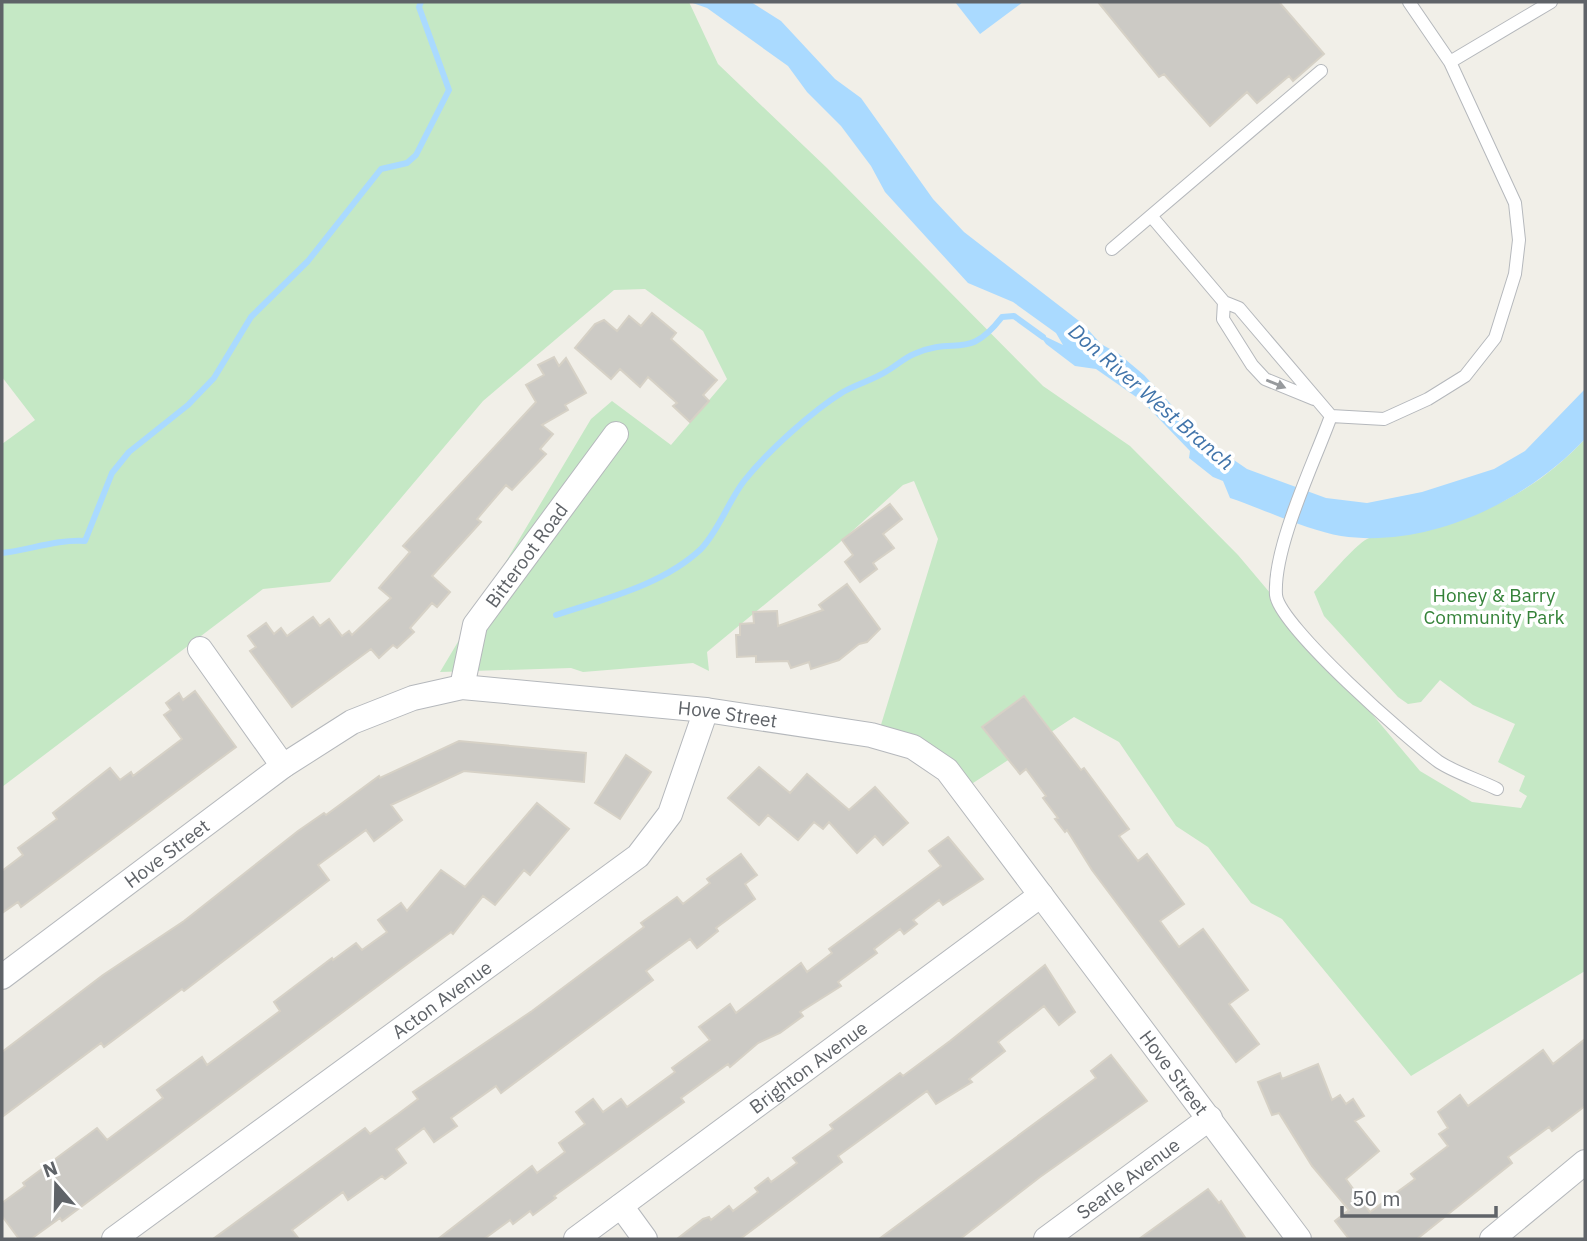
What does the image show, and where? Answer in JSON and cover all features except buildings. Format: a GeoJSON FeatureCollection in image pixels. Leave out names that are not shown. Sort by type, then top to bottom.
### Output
{"type":"FeatureCollection","features":[{"type":"Feature","properties":{"kind":"street","name":"Bitteroot Road"},"geometry":{"type":"LineString","coordinates":[[462,687],[475,625],[616,434]]}},
{"type":"Feature","properties":{"kind":"street"},"geometry":{"type":"LineString","coordinates":[[200,649],[283,766]]}},
{"type":"Feature","properties":{"kind":"street","name":"Hove Street"},"geometry":{"type":"LineString","coordinates":[[2,977],[283,766],[352,722],[413,698],[462,687],[706,710],[871,736],[913,747],[947,769],[1299,1239]]}},
{"type":"Feature","properties":{"kind":"street","name":"Acton Avenue"},"geometry":{"type":"LineString","coordinates":[[114,1239],[638,856],[670,814],[706,710]]}},
{"type":"Feature","properties":{"kind":"street","name":"Brighton Avenue"},"geometry":{"type":"LineString","coordinates":[[576,1239],[1041,895]]}},
{"type":"Feature","properties":{"kind":"street","name":"Searle Avenue"},"geometry":{"type":"LineString","coordinates":[[1046,1239],[1210,1118]]}},
{"type":"Feature","properties":{"kind":"street"},"geometry":{"type":"LineString","coordinates":[[1492,1239],[1585,1161]]}},
{"type":"Feature","properties":{"kind":"street"},"geometry":{"type":"LineString","coordinates":[[621,1206],[645,1239]]}},
{"type":"Feature","properties":{"kind":"lane"},"geometry":{"type":"LineString","coordinates":[[1152,217],[1224,302],[1239,308],[1331,416],[1384,419],[1428,399],[1465,376],[1495,338],[1515,274],[1519,240],[1515,203],[1450,62],[1409,2]]}},
{"type":"Feature","properties":{"kind":"lane"},"geometry":{"type":"LineString","coordinates":[[1450,62],[1550,2]]}},
{"type":"Feature","properties":{"kind":"lane"},"geometry":{"type":"LineString","coordinates":[[1112,248],[1152,217],[1321,71]]}},
{"type":"Feature","properties":{"kind":"lane"},"geometry":{"type":"LineString","coordinates":[[1224,302],[1223,319],[1265,379],[1318,401]]}},
{"type":"Feature","properties":{"kind":"lane"},"geometry":{"type":"LineString","coordinates":[[1331,416],[1279,558],[1276,597],[1294,628],[1394,725],[1441,763],[1497,789]]}},
{"type":"Feature","properties":{"kind":"green space","name":"Honey & Barry Community Park"},"geometry":{"type":"Polygon","coordinates":[[[2,2],[689,2],[718,64],[827,168],[1043,386],[1130,446],[1238,555],[1420,771],[1472,802],[1521,808],[1527,796],[1519,791],[1525,776],[1498,762],[1515,724],[1473,705],[1440,680],[1421,702],[1408,704],[1398,697],[1324,616],[1314,592],[1367,539],[1449,523],[1492,506],[1531,485],[1585,439],[1585,971],[1411,1076],[1282,919],[1251,903],[1208,847],[1176,826],[1119,742],[1074,717],[970,785],[880,728],[938,539],[914,481],[903,485],[838,544],[707,652],[709,671],[693,663],[583,672],[571,668],[440,672],[591,419],[612,401],[671,445],[727,379],[703,331],[645,289],[614,290],[483,401],[330,582],[263,589],[2,787],[2,444],[35,420],[2,377],[2,2]]]}},
{"type":"Feature","properties":{"kind":"water","name":"Don River West Branch"},"geometry":{"type":"Polygon","coordinates":[[[690,2],[751,2],[781,21],[835,79],[861,98],[933,199],[964,232],[1083,324],[1101,344],[1119,354],[1144,375],[1202,438],[1247,469],[1326,498],[1367,503],[1422,492],[1494,469],[1525,451],[1585,389],[1585,439],[1561,462],[1506,500],[1474,516],[1408,535],[1374,538],[1341,536],[1301,525],[1230,498],[1223,481],[1213,477],[1189,458],[1190,451],[1142,401],[1096,369],[1075,366],[1046,344],[1038,333],[1063,345],[1056,333],[1013,302],[968,283],[885,192],[871,166],[841,126],[807,92],[788,66],[707,8],[690,2]]]}},
{"type":"Feature","properties":{"kind":"water"},"geometry":{"type":"Polygon","coordinates":[[[955,2],[1023,2],[980,34],[955,2]]]}},
{"type":"Feature","properties":{"kind":"waterway"},"geometry":{"type":"LineString","coordinates":[[2,553],[85,541],[112,473],[129,452],[188,405],[214,378],[251,317],[308,261],[381,169],[407,163],[416,155],[449,90],[419,7],[421,2]]}},
{"type":"Feature","properties":{"kind":"waterway"},"geometry":{"type":"LineString","coordinates":[[556,615],[632,590],[686,562],[707,541],[738,489],[754,469],[804,421],[843,392],[882,374],[914,354],[980,339],[1002,317],[1014,316],[1043,337]]}}]}
